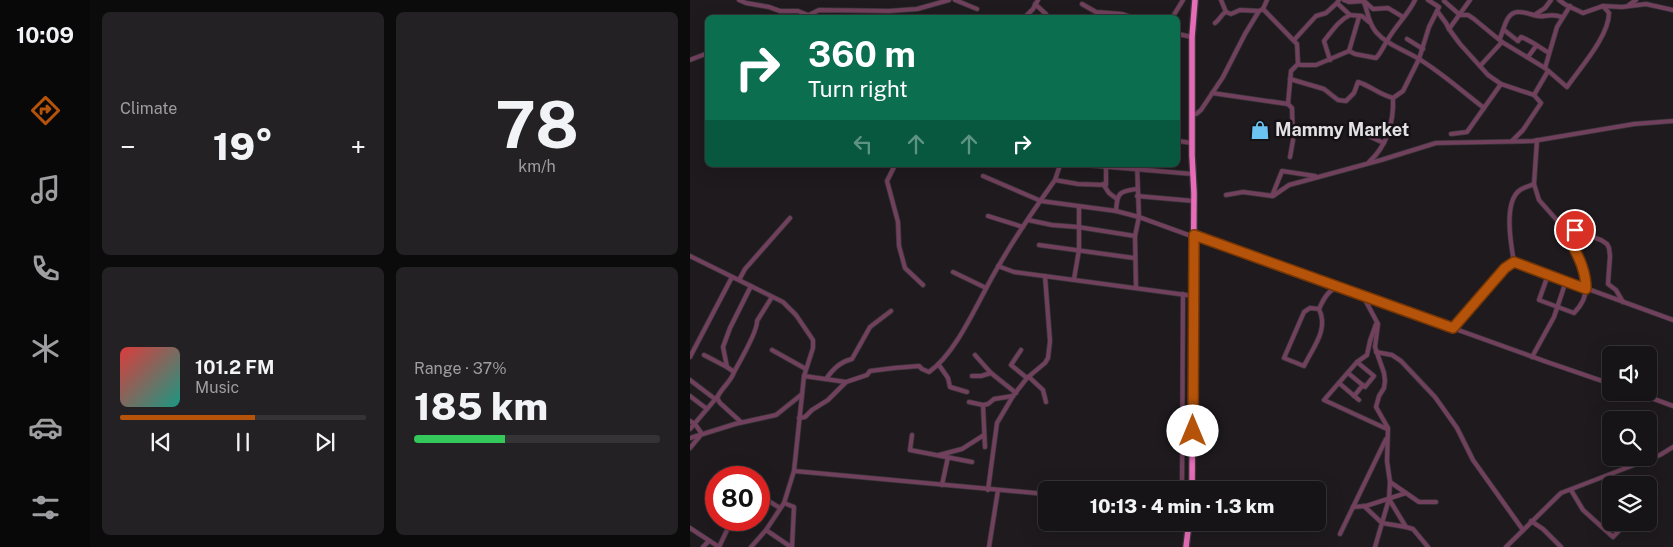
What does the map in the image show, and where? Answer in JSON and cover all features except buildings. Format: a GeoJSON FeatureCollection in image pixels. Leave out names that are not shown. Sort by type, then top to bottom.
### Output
{"type":"FeatureCollection","features":[{"type":"Feature","properties":{"kind":"highway"},"geometry":{"type":"LineString","coordinates":[[1192,481],[1194,201],[1192,37],[1195,0]]}},
{"type":"Feature","properties":{"kind":"highway"},"geometry":{"type":"LineString","coordinates":[[1186,547],[1188,531]]}},
{"type":"Feature","properties":{"kind":"street"},"geometry":{"type":"LineString","coordinates":[[739,0],[746,4],[808,15],[819,10],[889,11],[917,9],[949,0]]}},
{"type":"Feature","properties":{"kind":"street"},"geometry":{"type":"LineString","coordinates":[[955,0],[977,9]]}},
{"type":"Feature","properties":{"kind":"street"},"geometry":{"type":"LineString","coordinates":[[1089,0],[1083,4],[1096,12],[1116,15]]}},
{"type":"Feature","properties":{"kind":"street"},"geometry":{"type":"LineString","coordinates":[[1174,15],[1183,0]]}},
{"type":"Feature","properties":{"kind":"street"},"geometry":{"type":"LineString","coordinates":[[1221,0],[1226,12],[1231,14],[1240,10],[1261,10],[1297,44],[1298,64],[1291,71],[1288,104]]}},
{"type":"Feature","properties":{"kind":"street"},"geometry":{"type":"LineString","coordinates":[[1344,0],[1350,2],[1364,0]]}},
{"type":"Feature","properties":{"kind":"street"},"geometry":{"type":"LineString","coordinates":[[1364,0],[1374,9],[1388,8],[1403,18]]}},
{"type":"Feature","properties":{"kind":"street"},"geometry":{"type":"LineString","coordinates":[[1364,0],[1368,9],[1369,22]]}},
{"type":"Feature","properties":{"kind":"street"},"geometry":{"type":"LineString","coordinates":[[1349,51],[1376,58],[1380,55],[1386,41],[1415,0]]}},
{"type":"Feature","properties":{"kind":"street"},"geometry":{"type":"LineString","coordinates":[[1428,0],[1438,9],[1460,44],[1488,75],[1501,84],[1534,94],[1540,103],[1523,130],[1512,141]]}},
{"type":"Feature","properties":{"kind":"street"},"geometry":{"type":"LineString","coordinates":[[1290,79],[1324,89],[1338,100],[1346,101],[1354,93],[1358,82],[1366,84],[1381,95],[1393,98],[1403,91],[1419,59],[1430,26],[1444,0],[1460,15],[1468,15],[1474,19],[1568,87],[1601,37],[1609,21],[1609,13],[1603,6]]}},
{"type":"Feature","properties":{"kind":"street"},"geometry":{"type":"LineString","coordinates":[[1449,29],[1470,0]]}},
{"type":"Feature","properties":{"kind":"street"},"geometry":{"type":"LineString","coordinates":[[1533,15],[1539,13],[1551,0]]}},
{"type":"Feature","properties":{"kind":"street"},"geometry":{"type":"LineString","coordinates":[[1559,0],[1583,13],[1603,6],[1627,6],[1644,2],[1673,10]]}},
{"type":"Feature","properties":{"kind":"street"},"geometry":{"type":"LineString","coordinates":[[1627,6],[1636,0]]}},
{"type":"Feature","properties":{"kind":"street"},"geometry":{"type":"LineString","coordinates":[[1192,114],[1196,114],[1200,110],[1224,77],[1245,34],[1265,1]]}},
{"type":"Feature","properties":{"kind":"street"},"geometry":{"type":"LineString","coordinates":[[1294,40],[1316,16],[1326,13],[1338,1],[1350,15]]}},
{"type":"Feature","properties":{"kind":"street"},"geometry":{"type":"LineString","coordinates":[[1027,15],[1037,2],[1046,15]]}},
{"type":"Feature","properties":{"kind":"street"},"geometry":{"type":"LineString","coordinates":[[1534,94],[1547,70],[1549,53],[1555,32],[1570,6]]}},
{"type":"Feature","properties":{"kind":"street"},"geometry":{"type":"LineString","coordinates":[[1032,15],[1033,9]]}},
{"type":"Feature","properties":{"kind":"street"},"geometry":{"type":"LineString","coordinates":[[1214,23],[1226,12]]}},
{"type":"Feature","properties":{"kind":"street"},"geometry":{"type":"LineString","coordinates":[[1480,66],[1501,40],[1505,24],[1509,16],[1514,12],[1530,16],[1550,14],[1562,17]]}},
{"type":"Feature","properties":{"kind":"street"},"geometry":{"type":"LineString","coordinates":[[1330,60],[1324,41],[1345,17],[1350,15],[1362,16],[1386,41],[1419,59],[1484,108]]}},
{"type":"Feature","properties":{"kind":"street"},"geometry":{"type":"LineString","coordinates":[[1298,64],[1300,66],[1316,66],[1349,51],[1359,17]]}},
{"type":"Feature","properties":{"kind":"street"},"geometry":{"type":"LineString","coordinates":[[1504,30],[1518,41],[1521,38],[1531,40],[1536,46],[1549,53]]}},
{"type":"Feature","properties":{"kind":"street"},"geometry":{"type":"LineString","coordinates":[[1180,34],[1192,37]]}},
{"type":"Feature","properties":{"kind":"street"},"geometry":{"type":"LineString","coordinates":[[1407,39],[1423,49]]}},
{"type":"Feature","properties":{"kind":"street"},"geometry":{"type":"LineString","coordinates":[[1528,57],[1536,46]]}},
{"type":"Feature","properties":{"kind":"street"},"geometry":{"type":"LineString","coordinates":[[690,60],[705,54]]}},
{"type":"Feature","properties":{"kind":"street"},"geometry":{"type":"LineString","coordinates":[[1451,134],[1467,132],[1501,84]]}},
{"type":"Feature","properties":{"kind":"street"},"geometry":{"type":"LineString","coordinates":[[1212,93],[1288,104],[1292,108],[1293,140],[1290,157]]}},
{"type":"Feature","properties":{"kind":"street"},"geometry":{"type":"LineString","coordinates":[[1367,163],[1376,156],[1389,132],[1393,98]]}},
{"type":"Feature","properties":{"kind":"street"},"geometry":{"type":"LineString","coordinates":[[1226,195],[1243,192],[1272,196],[1289,185],[1413,151],[1436,142],[1537,140],[1634,124],[1673,121]]}},
{"type":"Feature","properties":{"kind":"street"},"geometry":{"type":"LineString","coordinates":[[1364,134],[1384,143]]}},
{"type":"Feature","properties":{"kind":"street"},"geometry":{"type":"LineString","coordinates":[[1537,140],[1534,184],[1538,200],[1562,226],[1607,244],[1610,256],[1608,284],[1616,290],[1623,302]]}},
{"type":"Feature","properties":{"kind":"street"},"geometry":{"type":"LineString","coordinates":[[1180,142],[1192,143]]}},
{"type":"Feature","properties":{"kind":"street"},"geometry":{"type":"LineString","coordinates":[[894,167],[888,181],[898,222],[899,246],[905,268],[923,285]]}},
{"type":"Feature","properties":{"kind":"street"},"geometry":{"type":"LineString","coordinates":[[799,418],[805,417],[828,400],[846,382],[867,375],[870,371],[919,366],[929,372],[939,365],[951,350],[998,266],[1055,180],[1059,167]]}},
{"type":"Feature","properties":{"kind":"street"},"geometry":{"type":"LineString","coordinates":[[1101,167],[1136,167],[1193,174]]}},
{"type":"Feature","properties":{"kind":"street"},"geometry":{"type":"LineString","coordinates":[[1136,167],[1139,217],[1135,236],[1134,258],[1136,288]]}},
{"type":"Feature","properties":{"kind":"street"},"geometry":{"type":"LineString","coordinates":[[1055,180],[1078,184],[1106,184],[1106,168]]}},
{"type":"Feature","properties":{"kind":"street"},"geometry":{"type":"LineString","coordinates":[[1272,196],[1282,171],[1319,176]]}},
{"type":"Feature","properties":{"kind":"street"},"geometry":{"type":"LineString","coordinates":[[983,176],[1041,201],[1116,211],[1139,217],[1602,381]]}},
{"type":"Feature","properties":{"kind":"street"},"geometry":{"type":"LineString","coordinates":[[1103,184],[1109,193],[1117,199]]}},
{"type":"Feature","properties":{"kind":"street"},"geometry":{"type":"LineString","coordinates":[[1514,262],[1510,228],[1512,200],[1519,190],[1534,184]]}},
{"type":"Feature","properties":{"kind":"street"},"geometry":{"type":"LineString","coordinates":[[1116,211],[1117,199],[1124,190],[1137,189]]}},
{"type":"Feature","properties":{"kind":"street"},"geometry":{"type":"LineString","coordinates":[[1137,196],[1194,201]]}},
{"type":"Feature","properties":{"kind":"street"},"geometry":{"type":"LineString","coordinates":[[1074,279],[1079,250],[1079,206]]}},
{"type":"Feature","properties":{"kind":"street"},"geometry":{"type":"LineString","coordinates":[[988,216],[1023,227]]}},
{"type":"Feature","properties":{"kind":"street"},"geometry":{"type":"LineString","coordinates":[[739,280],[745,269],[790,218]]}},
{"type":"Feature","properties":{"kind":"street"},"geometry":{"type":"LineString","coordinates":[[1028,220],[1135,236]]}},
{"type":"Feature","properties":{"kind":"street"},"geometry":{"type":"LineString","coordinates":[[1548,275],[1539,300],[1574,312],[1581,306],[1586,289],[1586,276],[1571,242],[1575,230]]}},
{"type":"Feature","properties":{"kind":"street"},"geometry":{"type":"LineString","coordinates":[[1039,245],[1134,258]]}},
{"type":"Feature","properties":{"kind":"street"},"geometry":{"type":"LineString","coordinates":[[690,256],[783,302],[796,315],[813,340],[813,348],[804,376],[801,395],[794,471],[784,503],[770,524]]}},
{"type":"Feature","properties":{"kind":"street"},"geometry":{"type":"LineString","coordinates":[[1514,262],[1673,320]]}},
{"type":"Feature","properties":{"kind":"street"},"geometry":{"type":"LineString","coordinates":[[1453,328],[1505,268],[1514,262]]}},
{"type":"Feature","properties":{"kind":"street"},"geometry":{"type":"LineString","coordinates":[[998,266],[1014,272],[1194,296]]}},
{"type":"Feature","properties":{"kind":"street"},"geometry":{"type":"LineString","coordinates":[[953,272],[986,288]]}},
{"type":"Feature","properties":{"kind":"street"},"geometry":{"type":"LineString","coordinates":[[988,490],[998,423],[1015,394],[1028,377],[1045,363],[1050,351],[1045,276]]}},
{"type":"Feature","properties":{"kind":"street"},"geometry":{"type":"LineString","coordinates":[[690,357],[732,277]]}},
{"type":"Feature","properties":{"kind":"street"},"geometry":{"type":"LineString","coordinates":[[1532,357],[1554,318],[1566,281]]}},
{"type":"Feature","properties":{"kind":"street"},"geometry":{"type":"LineString","coordinates":[[727,367],[723,347],[750,286]]}},
{"type":"Feature","properties":{"kind":"street"},"geometry":{"type":"LineString","coordinates":[[1319,309],[1310,308],[1304,312],[1284,358],[1304,366],[1320,338],[1323,325],[1319,309],[1328,294],[1338,287]]}},
{"type":"Feature","properties":{"kind":"street"},"geometry":{"type":"LineString","coordinates":[[1182,481],[1183,294]]}},
{"type":"Feature","properties":{"kind":"street"},"geometry":{"type":"LineString","coordinates":[[1363,296],[1376,322],[1376,352],[1385,381],[1376,407],[1388,428],[1387,461],[1390,498],[1375,547]]}},
{"type":"Feature","properties":{"kind":"street"},"geometry":{"type":"LineString","coordinates":[[690,429],[732,378],[755,332],[758,324],[757,321],[772,297]]}},
{"type":"Feature","properties":{"kind":"street"},"geometry":{"type":"LineString","coordinates":[[826,379],[832,370],[843,361],[852,359],[870,327],[891,311]]}},
{"type":"Feature","properties":{"kind":"street"},"geometry":{"type":"LineString","coordinates":[[1376,322],[1367,355],[1357,362],[1324,400],[1387,429]]}},
{"type":"Feature","properties":{"kind":"street"},"geometry":{"type":"LineString","coordinates":[[772,350],[806,369]]}},
{"type":"Feature","properties":{"kind":"street"},"geometry":{"type":"LineString","coordinates":[[1021,350],[1011,365],[1043,390],[1046,402]]}},
{"type":"Feature","properties":{"kind":"street"},"geometry":{"type":"LineString","coordinates":[[1376,352],[1392,355],[1401,361],[1435,397],[1457,428],[1473,460],[1523,530]]}},
{"type":"Feature","properties":{"kind":"street"},"geometry":{"type":"LineString","coordinates":[[704,355],[734,372]]}},
{"type":"Feature","properties":{"kind":"street"},"geometry":{"type":"LineString","coordinates":[[975,355],[991,373],[1015,394]]}},
{"type":"Feature","properties":{"kind":"street"},"geometry":{"type":"LineString","coordinates":[[1348,372],[1365,387],[1374,376],[1357,362]]}},
{"type":"Feature","properties":{"kind":"street"},"geometry":{"type":"LineString","coordinates":[[939,365],[948,378],[950,387],[967,392]]}},
{"type":"Feature","properties":{"kind":"street"},"geometry":{"type":"LineString","coordinates":[[972,376],[982,376],[991,373]]}},
{"type":"Feature","properties":{"kind":"street"},"geometry":{"type":"LineString","coordinates":[[804,376],[846,382]]}},
{"type":"Feature","properties":{"kind":"street"},"geometry":{"type":"LineString","coordinates":[[690,380],[716,398],[742,422]]}},
{"type":"Feature","properties":{"kind":"street"},"geometry":{"type":"LineString","coordinates":[[1339,383],[1359,400]]}},
{"type":"Feature","properties":{"kind":"street"},"geometry":{"type":"LineString","coordinates":[[1354,396],[1363,384]]}},
{"type":"Feature","properties":{"kind":"street"},"geometry":{"type":"LineString","coordinates":[[969,402],[983,405],[988,404],[994,399],[1015,394]]}},
{"type":"Feature","properties":{"kind":"street"},"geometry":{"type":"LineString","coordinates":[[690,438],[742,422],[776,415],[801,395]]}},
{"type":"Feature","properties":{"kind":"street"},"geometry":{"type":"LineString","coordinates":[[690,396],[707,409]]}},
{"type":"Feature","properties":{"kind":"street"},"geometry":{"type":"LineString","coordinates":[[1657,400],[1673,406]]}},
{"type":"Feature","properties":{"kind":"street"},"geometry":{"type":"LineString","coordinates":[[983,405],[985,447]]}},
{"type":"Feature","properties":{"kind":"street"},"geometry":{"type":"LineString","coordinates":[[690,421],[695,424],[701,435]]}},
{"type":"Feature","properties":{"kind":"street"},"geometry":{"type":"LineString","coordinates":[[690,448],[701,435]]}},
{"type":"Feature","properties":{"kind":"street"},"geometry":{"type":"LineString","coordinates":[[912,435],[910,450],[972,462]]}},
{"type":"Feature","properties":{"kind":"street"},"geometry":{"type":"LineString","coordinates":[[938,455],[962,449],[984,435]]}},
{"type":"Feature","properties":{"kind":"street"},"geometry":{"type":"LineString","coordinates":[[1340,534],[1387,437]]}},
{"type":"Feature","properties":{"kind":"street"},"geometry":{"type":"LineString","coordinates":[[1506,547],[1559,494],[1660,456],[1672,449]]}},
{"type":"Feature","properties":{"kind":"street"},"geometry":{"type":"LineString","coordinates":[[942,485],[948,457]]}},
{"type":"Feature","properties":{"kind":"street"},"geometry":{"type":"LineString","coordinates":[[794,471],[1038,493]]}},
{"type":"Feature","properties":{"kind":"street"},"geometry":{"type":"LineString","coordinates":[[1390,482],[1419,502],[1436,502]]}},
{"type":"Feature","properties":{"kind":"street"},"geometry":{"type":"LineString","coordinates":[[989,546],[998,490]]}},
{"type":"Feature","properties":{"kind":"street"},"geometry":{"type":"LineString","coordinates":[[1571,490],[1583,510],[1602,527]]}},
{"type":"Feature","properties":{"kind":"street"},"geometry":{"type":"LineString","coordinates":[[1353,508],[1406,493]]}},
{"type":"Feature","properties":{"kind":"street"},"geometry":{"type":"LineString","coordinates":[[1390,498],[1406,527]]}},
{"type":"Feature","properties":{"kind":"street"},"geometry":{"type":"LineString","coordinates":[[770,502],[780,508]]}},
{"type":"Feature","properties":{"kind":"street"},"geometry":{"type":"LineString","coordinates":[[767,531],[791,547],[794,507],[784,503]]}},
{"type":"Feature","properties":{"kind":"street"},"geometry":{"type":"LineString","coordinates":[[1364,506],[1382,523],[1413,529],[1428,547]]}},
{"type":"Feature","properties":{"kind":"street"},"geometry":{"type":"LineString","coordinates":[[1531,521],[1543,529],[1561,547]]}},
{"type":"Feature","properties":{"kind":"street"},"geometry":{"type":"LineString","coordinates":[[690,528],[719,547],[727,531]]}},
{"type":"Feature","properties":{"kind":"street"},"geometry":{"type":"LineString","coordinates":[[751,547],[765,531]]}},
{"type":"Feature","properties":{"kind":"street"},"geometry":{"type":"LineString","coordinates":[[1606,531],[1613,537],[1619,531]]}},
{"type":"Feature","properties":{"kind":"street"},"geometry":{"type":"LineString","coordinates":[[703,547],[708,541]]}},
{"type":"Feature","properties":{"kind":"place","name":"Mammy Market"},"geometry":{"type":"Point","coordinates":[1260,130]}},
{"type":"Feature","properties":{"kind":"route"},"geometry":{"type":"LineString","coordinates":[[1193,431],[1194,235],[1453,328],[1505,268],[1514,262],[1586,289],[1586,276],[1571,242],[1575,230]]}}]}
